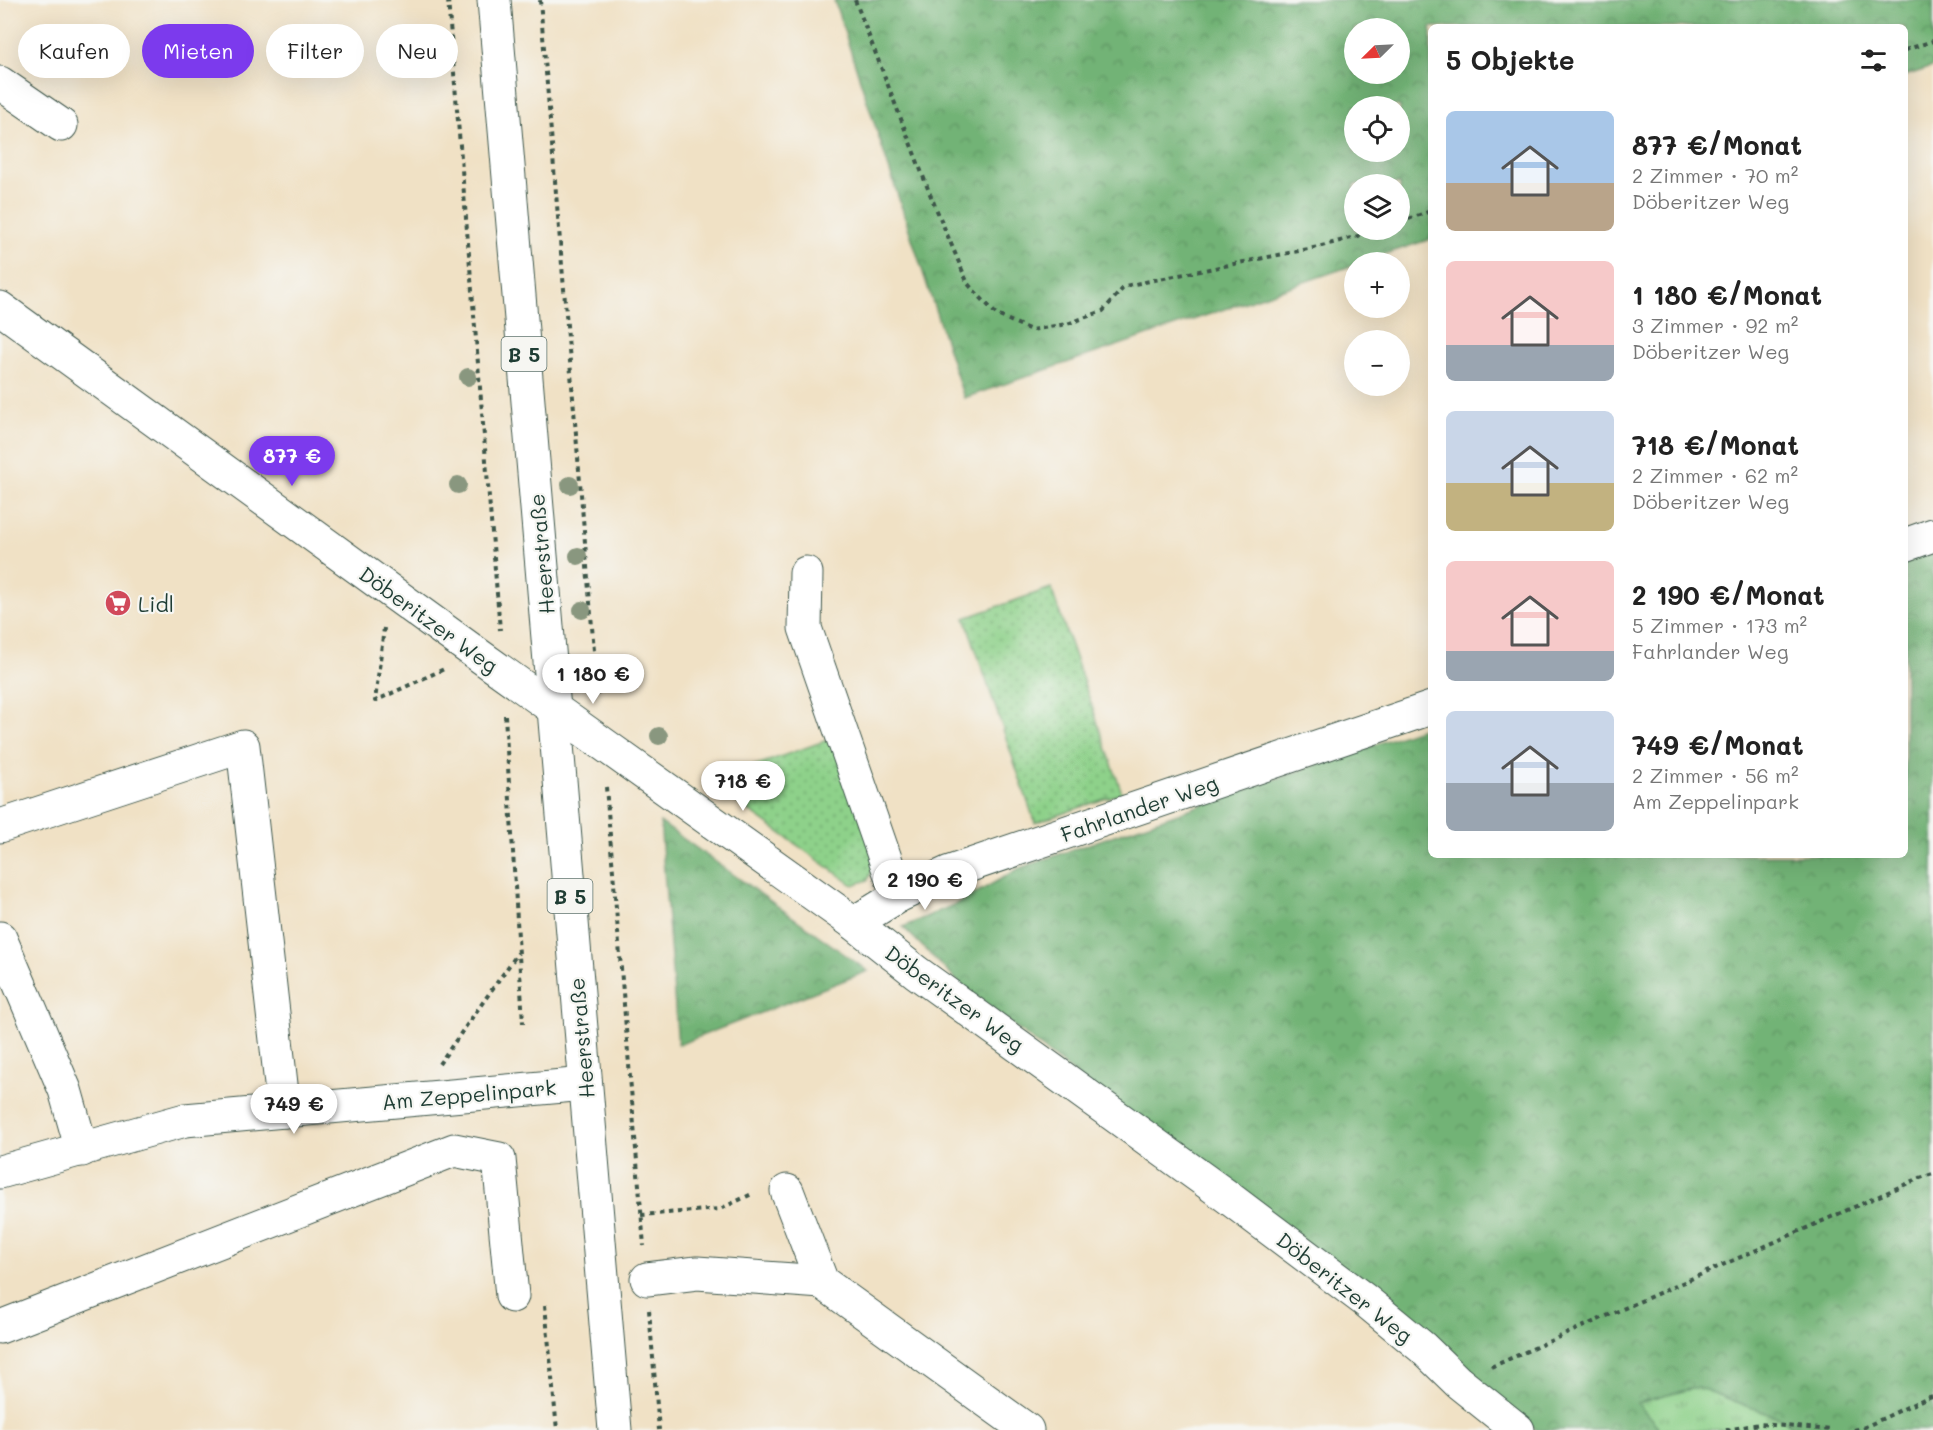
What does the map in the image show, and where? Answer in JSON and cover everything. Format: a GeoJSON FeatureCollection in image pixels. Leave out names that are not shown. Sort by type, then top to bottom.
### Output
{"type":"FeatureCollection","features":[{"type":"Feature","properties":{"kind":"street","name":"Heerstraße"},"geometry":{"type":"LineString","coordinates":[[494,0],[615,1430]]}},
{"type":"Feature","properties":{"kind":"street"},"geometry":{"type":"LineString","coordinates":[[0,82],[61,125]]}},
{"type":"Feature","properties":{"kind":"street","name":"Döberitzer Weg"},"geometry":{"type":"LineString","coordinates":[[0,308],[602,744],[854,923],[916,972],[1226,1195],[1424,1348],[1458,1382],[1518,1430]]}},
{"type":"Feature","properties":{"kind":"street"},"geometry":{"type":"LineString","coordinates":[[1908,544],[1933,535]]}},
{"type":"Feature","properties":{"kind":"street"},"geometry":{"type":"LineString","coordinates":[[806,573],[805,628],[897,896]]}},
{"type":"Feature","properties":{"kind":"street","name":"Fahrlander Weg"},"geometry":{"type":"LineString","coordinates":[[854,923],[897,896],[950,872],[1428,709]]}},
{"type":"Feature","properties":{"kind":"street"},"geometry":{"type":"LineString","coordinates":[[0,826],[243,746],[284,1111]]}},
{"type":"Feature","properties":{"kind":"street"},"geometry":{"type":"LineString","coordinates":[[0,938],[65,1090],[82,1150]]}},
{"type":"Feature","properties":{"kind":"street","name":"Am Zeppelinpark"},"geometry":{"type":"LineString","coordinates":[[0,1172],[185,1120],[585,1083]]}},
{"type":"Feature","properties":{"kind":"street"},"geometry":{"type":"LineString","coordinates":[[0,1328],[454,1150],[498,1159],[512,1296]]}},
{"type":"Feature","properties":{"kind":"street"},"geometry":{"type":"LineString","coordinates":[[787,1191],[822,1282]]}},
{"type":"Feature","properties":{"kind":"street"},"geometry":{"type":"LineString","coordinates":[[647,1279],[697,1273],[822,1282],[1027,1430]]}},
{"type":"Feature","properties":{"kind":"path"},"geometry":{"type":"LineString","coordinates":[[448,0],[490,663],[519,952],[523,1023]]}},
{"type":"Feature","properties":{"kind":"path"},"geometry":{"type":"LineString","coordinates":[[540,0],[635,1142]]}},
{"type":"Feature","properties":{"kind":"path"},"geometry":{"type":"LineString","coordinates":[[855,0],[930,194],[968,284],[997,315],[1030,330],[1067,324],[1103,310],[1125,286],[1344,240]]}},
{"type":"Feature","properties":{"kind":"path"},"geometry":{"type":"LineString","coordinates":[[1908,49],[1933,41]]}},
{"type":"Feature","properties":{"kind":"path"},"geometry":{"type":"LineString","coordinates":[[1410,218],[1428,212]]}},
{"type":"Feature","properties":{"kind":"path"},"geometry":{"type":"LineString","coordinates":[[388,589],[375,701],[490,663]]}},
{"type":"Feature","properties":{"kind":"path"},"geometry":{"type":"LineString","coordinates":[[413,1099],[519,952]]}},
{"type":"Feature","properties":{"kind":"path"},"geometry":{"type":"LineString","coordinates":[[1458,1382],[1933,1174]]}},
{"type":"Feature","properties":{"kind":"path"},"geometry":{"type":"LineString","coordinates":[[641,1215],[720,1209],[762,1189],[787,1191]]}},
{"type":"Feature","properties":{"kind":"path"},"geometry":{"type":"LineString","coordinates":[[1854,1430],[1933,1396]]}},
{"type":"Feature","properties":{"kind":"path"},"geometry":{"type":"LineString","coordinates":[[1726,1430],[1760,1424],[1833,1430]]}},
{"type":"Feature","properties":{"kind":"green space"},"geometry":{"type":"Polygon","coordinates":[[[834,0],[1933,0],[1933,67],[1908,75],[1908,24],[1428,24],[1428,240],[1391,252],[1344,252],[1344,268],[964,398],[834,0]]]}},
{"type":"Feature","properties":{"kind":"green space"},"geometry":{"type":"Polygon","coordinates":[[[1933,551],[1933,1430],[1796,1430],[1784,1420],[1698,1387],[1637,1403],[1661,1430],[1536,1430],[1511,1416],[959,983],[903,927],[962,901],[1020,868],[1428,726],[1428,858],[1908,858],[1908,559],[1933,551]]]}},
{"type":"Feature","properties":{"kind":"green space"},"geometry":{"type":"Polygon","coordinates":[[[1051,588],[1122,793],[1035,823],[965,618],[1051,588]]]}},
{"type":"Feature","properties":{"kind":"green space"},"geometry":{"type":"Polygon","coordinates":[[[833,738],[876,861],[868,880],[853,885],[709,782],[833,738]]]}},
{"type":"Feature","properties":{"kind":"green space"},"geometry":{"type":"Polygon","coordinates":[[[660,822],[868,971],[678,1045],[660,822]]]}},
{"type":"Feature","properties":{"kind":"green space"},"geometry":{"type":"Polygon","coordinates":[[[1698,1387],[1784,1420],[1796,1430],[1661,1430],[1636,1403],[1698,1387]]]}},
{"type":"Feature","properties":{"kind":"place","name":"Lidl"},"geometry":{"type":"Point","coordinates":[118,603]}}]}
